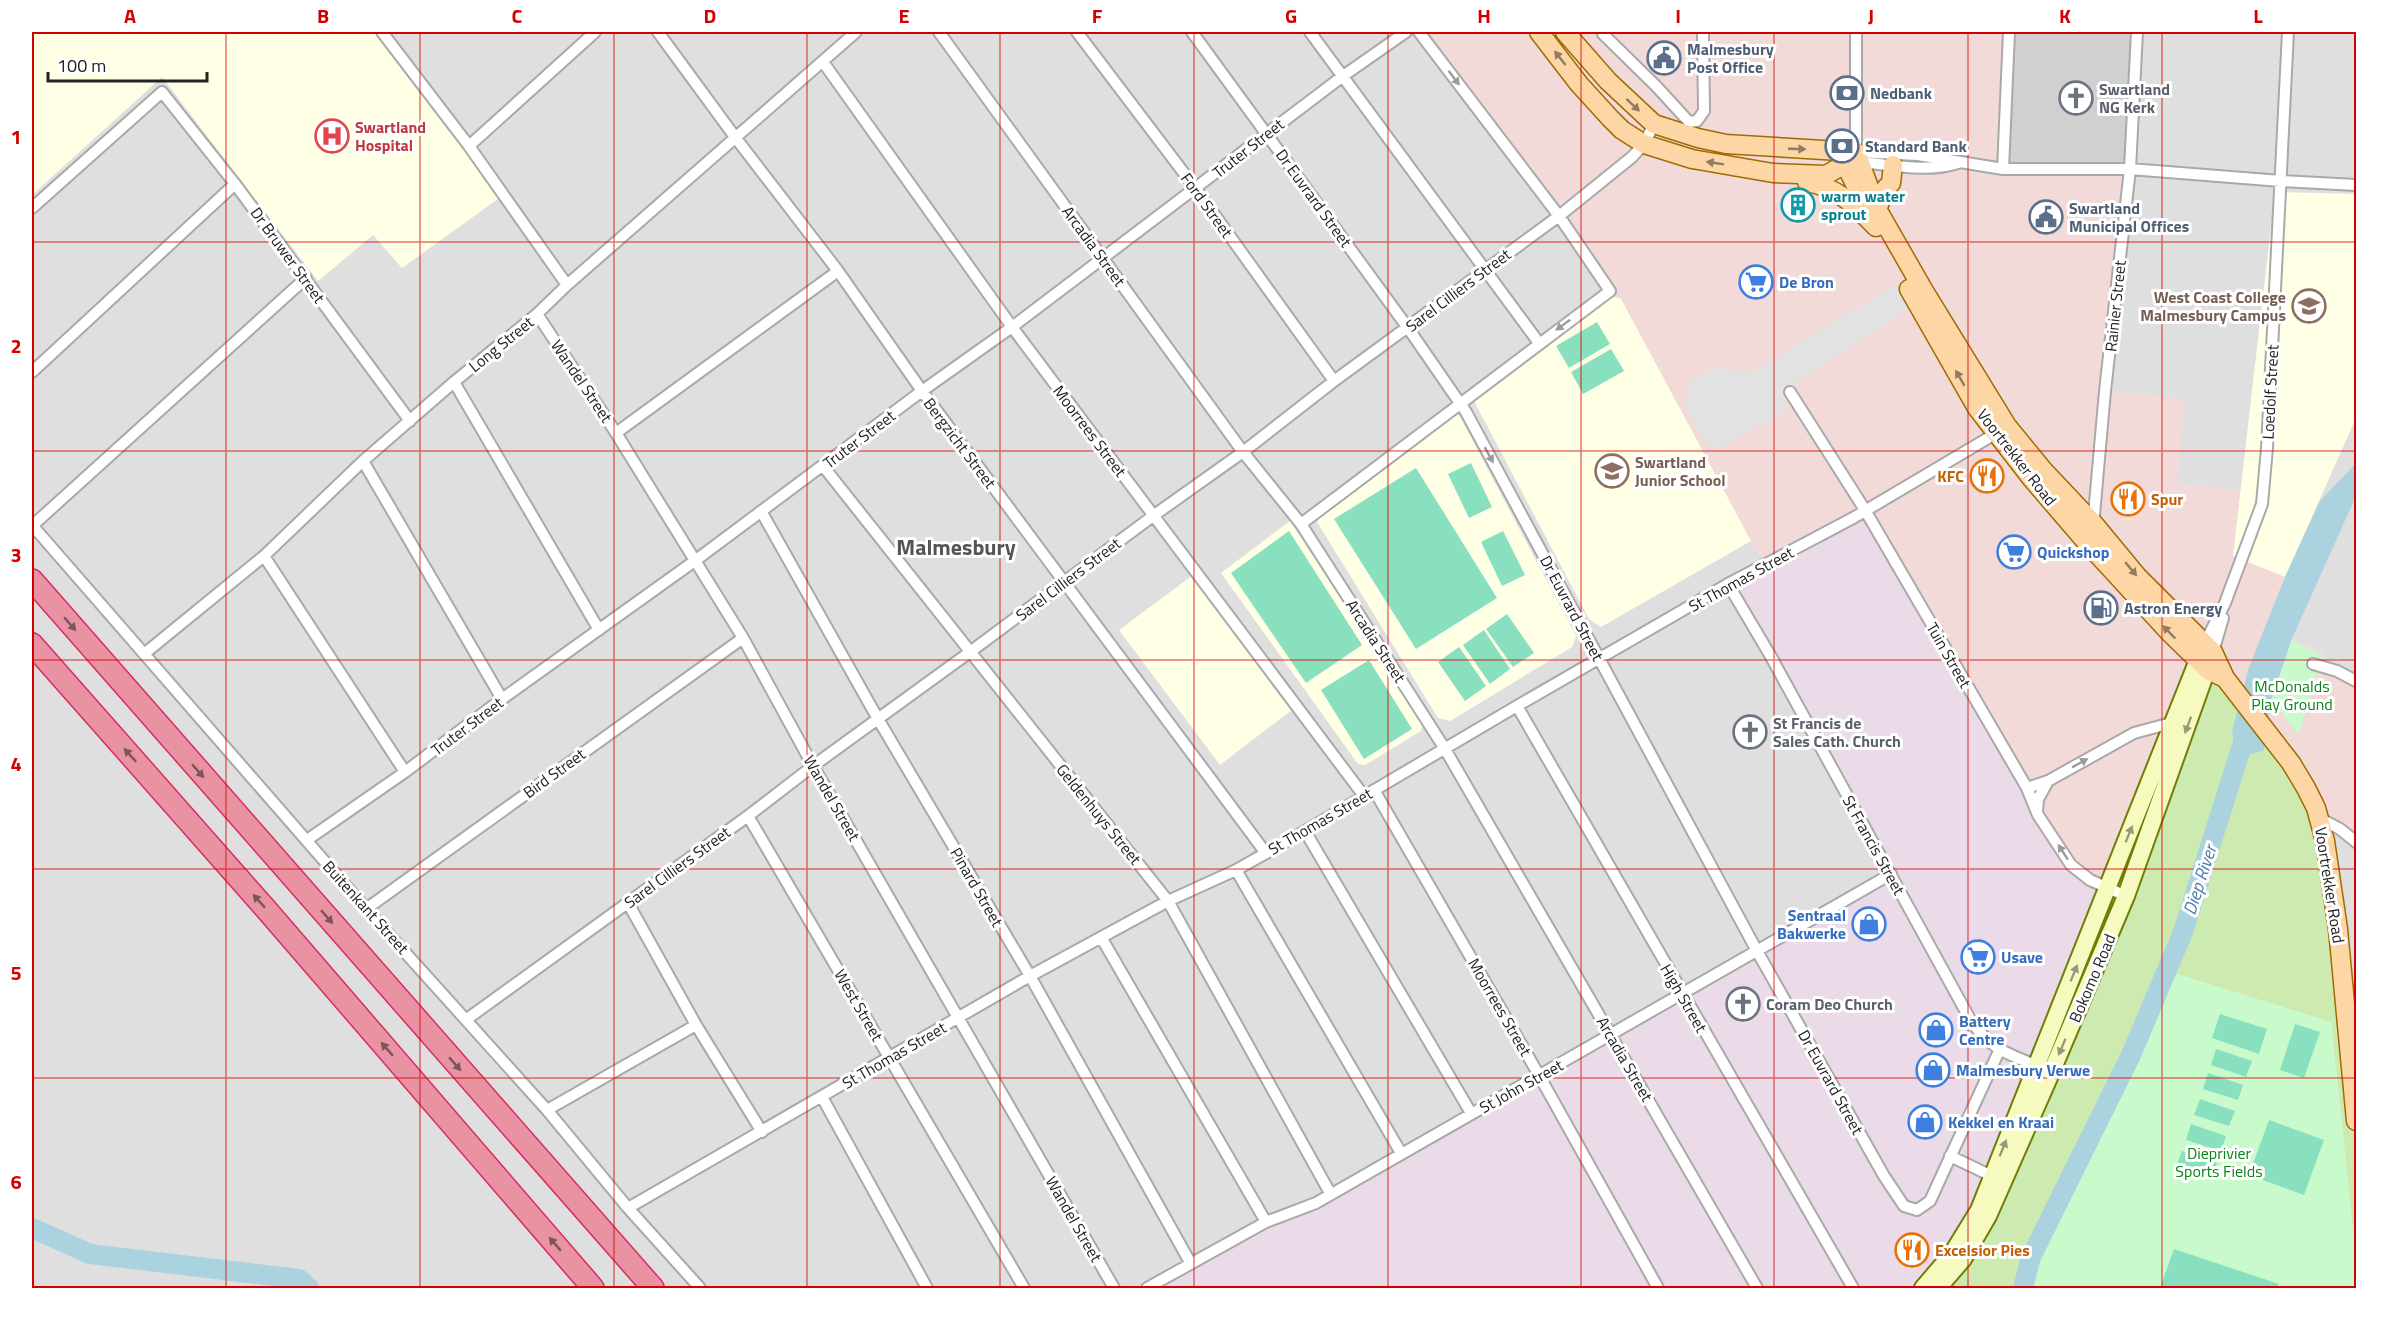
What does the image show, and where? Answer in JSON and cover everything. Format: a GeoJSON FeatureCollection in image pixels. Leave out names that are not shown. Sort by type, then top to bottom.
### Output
{"type":"FeatureCollection","features":[{"type":"Feature","properties":{"kind":"highway"},"geometry":{"type":"LineString","coordinates":[[32,580],[653,1288]]}},
{"type":"Feature","properties":{"kind":"highway"},"geometry":{"type":"LineString","coordinates":[[32,645],[265,908],[593,1288]]}},
{"type":"Feature","properties":{"kind":"main road"},"geometry":{"type":"LineString","coordinates":[[1539,32],[1599,107],[1622,130],[1644,144],[1692,159],[1773,173],[1832,188],[1877,218],[1886,188],[1891,183],[1893,165]]}},
{"type":"Feature","properties":{"kind":"main road"},"geometry":{"type":"LineString","coordinates":[[1565,32],[1608,81],[1654,124],[1726,144],[1795,149],[1852,157]]}},
{"type":"Feature","properties":{"kind":"main road"},"geometry":{"type":"LineString","coordinates":[[1773,173],[1826,175],[1852,157]]}},
{"type":"Feature","properties":{"kind":"main road","name":"Voortrekker Road"},"geometry":{"type":"LineString","coordinates":[[1852,157],[1877,218],[1977,408],[2043,470],[2094,524],[2229,684],[2299,776],[2319,818],[2338,929],[2356,1121]]}},
{"type":"Feature","properties":{"kind":"main road","name":"Voortrekker Road"},"geometry":{"type":"LineString","coordinates":[[2001,430],[2087,543],[2206,656]]}},
{"type":"Feature","properties":{"kind":"main road","name":"Bokomo Road"},"geometry":{"type":"LineString","coordinates":[[2044,1069],[2107,888],[2175,722],[2206,656]]}},
{"type":"Feature","properties":{"kind":"main road","name":"Bokomo Road"},"geometry":{"type":"LineString","coordinates":[[1938,1288],[1964,1259],[1988,1216],[1998,1179],[2044,1069],[2126,896],[2206,656]]}},
{"type":"Feature","properties":{"kind":"main road","name":"Bokomo Road"},"geometry":{"type":"LineString","coordinates":[[1923,1288],[1962,1240],[1998,1179]]}},
{"type":"Feature","properties":{"kind":"street"},"geometry":{"type":"LineString","coordinates":[[382,32],[469,146],[567,285]]}},
{"type":"Feature","properties":{"kind":"street"},"geometry":{"type":"LineString","coordinates":[[469,146],[595,32]]}},
{"type":"Feature","properties":{"kind":"street","name":"Bergzicht Street"},"geometry":{"type":"LineString","coordinates":[[658,32],[838,271],[922,391],[1266,852]]}},
{"type":"Feature","properties":{"kind":"street","name":"Long Street"},"geometry":{"type":"LineString","coordinates":[[144,654],[264,556],[363,461],[537,314],[735,136],[856,32]]}},
{"type":"Feature","properties":{"kind":"street","name":"Arcadia Street"},"geometry":{"type":"LineString","coordinates":[[939,32],[1244,452],[1301,524],[1446,749],[1757,1288]]}},
{"type":"Feature","properties":{"kind":"street","name":"Ford Street"},"geometry":{"type":"LineString","coordinates":[[1077,32],[1196,189],[1334,381]]}},
{"type":"Feature","properties":{"kind":"street","name":"Dr Euvrard Street"},"geometry":{"type":"LineString","coordinates":[[1192,32],[1461,404],[1757,951],[1893,1191],[1904,1206],[1911,1209],[1923,1207],[1930,1201],[1950,1156]]}},
{"type":"Feature","properties":{"kind":"street"},"geometry":{"type":"LineString","coordinates":[[1310,32],[1539,343]]}},
{"type":"Feature","properties":{"kind":"street","name":"Truter Street"},"geometry":{"type":"LineString","coordinates":[[308,840],[405,772],[824,466],[1196,189],[1342,76],[1406,32]]}},
{"type":"Feature","properties":{"kind":"street"},"geometry":{"type":"LineString","coordinates":[[1301,524],[1610,291],[1559,216],[1419,32]]}},
{"type":"Feature","properties":{"kind":"street"},"geometry":{"type":"LineString","coordinates":[[1603,32],[1689,122],[1697,121],[1704,111],[1703,32]]}},
{"type":"Feature","properties":{"kind":"street"},"geometry":{"type":"LineString","coordinates":[[1852,157],[1856,32]]}},
{"type":"Feature","properties":{"kind":"street"},"geometry":{"type":"LineString","coordinates":[[2003,169],[2009,32]]}},
{"type":"Feature","properties":{"kind":"street","name":"Rainier Street"},"geometry":{"type":"LineString","coordinates":[[2087,543],[2094,524],[2105,391],[2130,169],[2137,32]]}},
{"type":"Feature","properties":{"kind":"street","name":"Loedolf Street"},"geometry":{"type":"LineString","coordinates":[[2206,656],[2262,504],[2267,448],[2288,32]]}},
{"type":"Feature","properties":{"kind":"street","name":"Moorrees Street"},"geometry":{"type":"LineString","coordinates":[[823,62],[1012,327],[1364,796]]}},
{"type":"Feature","properties":{"kind":"street","name":"Dr Bruwer Street"},"geometry":{"type":"LineString","coordinates":[[32,207],[162,93],[235,183],[410,420]]}},
{"type":"Feature","properties":{"kind":"street","name":"Sarel Cilliers Street"},"geometry":{"type":"LineString","coordinates":[[467,1019],[748,816],[1153,516],[1244,452],[1334,381],[1559,216],[1623,165],[1644,144],[1654,124]]}},
{"type":"Feature","properties":{"kind":"street"},"geometry":{"type":"LineString","coordinates":[[1852,157],[1918,155],[2003,169],[2130,169],[2356,185]]}},
{"type":"Feature","properties":{"kind":"street"},"geometry":{"type":"LineString","coordinates":[[1852,157],[1893,165],[1944,167],[1964,161]]}},
{"type":"Feature","properties":{"kind":"street"},"geometry":{"type":"LineString","coordinates":[[32,372],[235,183]]}},
{"type":"Feature","properties":{"kind":"street"},"geometry":{"type":"LineString","coordinates":[[616,433],[838,271]]}},
{"type":"Feature","properties":{"kind":"street"},"geometry":{"type":"LineString","coordinates":[[32,525],[306,278]]}},
{"type":"Feature","properties":{"kind":"street","name":"Wandel Street"},"geometry":{"type":"LineString","coordinates":[[537,314],[696,560],[1114,1288]]}},
{"type":"Feature","properties":{"kind":"street"},"geometry":{"type":"LineString","coordinates":[[454,382],[599,630]]}},
{"type":"Feature","properties":{"kind":"street","name":"Tuin Street"},"geometry":{"type":"LineString","coordinates":[[1790,392],[1865,510],[2027,788],[2037,815],[2071,865],[2081,875],[2126,896]]}},
{"type":"Feature","properties":{"kind":"street","name":"St Thomas Street"},"geometry":{"type":"LineString","coordinates":[[628,1208],[1030,976],[1168,901],[1236,870],[1305,831],[1728,584],[1865,510],[2001,430]]}},
{"type":"Feature","properties":{"kind":"street"},"geometry":{"type":"LineString","coordinates":[[363,461],[502,699]]}},
{"type":"Feature","properties":{"kind":"street","name":"Geldenhuys Street"},"geometry":{"type":"LineString","coordinates":[[824,466],[1168,901],[1330,1193]]}},
{"type":"Feature","properties":{"kind":"street","name":"Pinard Street"},"geometry":{"type":"LineString","coordinates":[[761,511],[878,718],[1030,976],[1191,1264]]}},
{"type":"Feature","properties":{"kind":"street","name":"Buitenkant Street"},"geometry":{"type":"LineString","coordinates":[[32,525],[366,909],[547,1110],[628,1208],[700,1288]]}},
{"type":"Feature","properties":{"kind":"street"},"geometry":{"type":"LineString","coordinates":[[264,556],[405,772]]}},
{"type":"Feature","properties":{"kind":"street","name":"St Francis Street"},"geometry":{"type":"LineString","coordinates":[[1728,584],[1770,655],[1971,1021],[1984,1038],[2000,1051],[2044,1069]]}},
{"type":"Feature","properties":{"kind":"street","name":"Bird Street"},"geometry":{"type":"LineString","coordinates":[[366,909],[742,638]]}},
{"type":"Feature","properties":{"kind":"street"},"geometry":{"type":"LineString","coordinates":[[2313,664],[2337,671],[2356,681]]}},
{"type":"Feature","properties":{"kind":"street","name":"High Street"},"geometry":{"type":"LineString","coordinates":[[1517,706],[1853,1288]]}},
{"type":"Feature","properties":{"kind":"street"},"geometry":{"type":"LineString","coordinates":[[2027,788],[2048,781],[2134,733],[2175,722]]}},
{"type":"Feature","properties":{"kind":"street"},"geometry":{"type":"LineString","coordinates":[[2037,815],[2038,799],[2048,781]]}},
{"type":"Feature","properties":{"kind":"street","name":"Moorrees Street"},"geometry":{"type":"LineString","coordinates":[[1374,790],[1540,1077],[1658,1288]]}},
{"type":"Feature","properties":{"kind":"street","name":"West Street"},"geometry":{"type":"LineString","coordinates":[[748,816],[1024,1288]]}},
{"type":"Feature","properties":{"kind":"street"},"geometry":{"type":"LineString","coordinates":[[2319,818],[2340,829],[2356,842]]}},
{"type":"Feature","properties":{"kind":"street"},"geometry":{"type":"LineString","coordinates":[[1305,831],[1471,1113]]}},
{"type":"Feature","properties":{"kind":"street"},"geometry":{"type":"LineString","coordinates":[[1236,870],[1401,1153]]}},
{"type":"Feature","properties":{"kind":"street","name":"St John Street"},"geometry":{"type":"LineString","coordinates":[[1147,1288],[1266,1222],[1316,1203],[1471,1113],[1540,1077],[1681,993],[1891,874]]}},
{"type":"Feature","properties":{"kind":"street"},"geometry":{"type":"LineString","coordinates":[[628,903],[696,1025],[762,1132]]}},
{"type":"Feature","properties":{"kind":"street"},"geometry":{"type":"LineString","coordinates":[[1101,937],[1266,1222]]}},
{"type":"Feature","properties":{"kind":"street"},"geometry":{"type":"LineString","coordinates":[[547,1110],[696,1025]]}},
{"type":"Feature","properties":{"kind":"street"},"geometry":{"type":"LineString","coordinates":[[1998,1179],[1950,1156],[2000,1051]]}},
{"type":"Feature","properties":{"kind":"street"},"geometry":{"type":"LineString","coordinates":[[822,1097],[927,1288]]}},
{"type":"Feature","properties":{"kind":"shaded area"},"geometry":{"type":"Polygon","coordinates":[[[32,32],[1419,32],[1610,291],[1621,299],[1751,541],[1767,565],[1891,874],[1540,1077],[1147,1288],[32,1288],[32,32]]]}},
{"type":"Feature","properties":{"kind":"shaded area","name":"Swartland Hospital"},"geometry":{"type":"Polygon","coordinates":[[[32,32],[378,32],[502,196],[402,268],[373,235],[318,281],[162,77],[32,195],[32,32]]]}},
{"type":"Feature","properties":{"kind":"shaded area"},"geometry":{"type":"Polygon","coordinates":[[[1419,32],[2009,32],[2130,169],[2105,391],[2185,399],[2177,483],[2262,493],[2285,577],[2302,584],[2280,636],[2324,652],[2314,663],[2356,681],[2356,842],[2329,822],[2126,896],[2090,880],[1767,565],[1751,541],[1621,299],[1610,291],[1419,32]]]}},
{"type":"Feature","properties":{"kind":"shaded area"},"geometry":{"type":"Polygon","coordinates":[[[2009,32],[2137,32],[2130,169],[2003,169],[2009,32]]]}},
{"type":"Feature","properties":{"kind":"shaded area"},"geometry":{"type":"Polygon","coordinates":[[[2137,32],[2356,32],[2356,681],[2313,664],[2323,652],[2280,636],[2285,577],[2177,483],[2105,391],[2137,32]]]}},
{"type":"Feature","properties":{"kind":"shaded area","name":"West Coast College Malmesbury Campus"},"geometry":{"type":"Polygon","coordinates":[[[2275,192],[2356,194],[2356,418],[2285,577],[2233,556],[2275,192]]]}},
{"type":"Feature","properties":{"kind":"shaded area"},"geometry":{"type":"Polygon","coordinates":[[[1895,285],[1909,310],[1779,392],[1789,409],[1712,452],[1683,402],[1691,397],[1686,384],[1711,368],[1751,373],[1895,285]]]}},
{"type":"Feature","properties":{"kind":"shaded area","name":"Swartland Junior School"},"geometry":{"type":"Polygon","coordinates":[[[1608,295],[1621,299],[1751,541],[1601,627],[1589,619],[1474,401],[1477,390],[1608,295]]]}},
{"type":"Feature","properties":{"kind":"shaded area"},"geometry":{"type":"Polygon","coordinates":[[[1448,411],[1458,413],[1576,636],[1572,647],[1450,721],[1438,718],[1317,522],[1323,504],[1448,411]]]}},
{"type":"Feature","properties":{"kind":"shaded area"},"geometry":{"type":"Polygon","coordinates":[[[1865,510],[2071,865],[2126,896],[2051,1073],[1938,1288],[1147,1288],[1266,1222],[1316,1203],[1890,875],[1728,584],[1865,510]]]}},
{"type":"Feature","properties":{"kind":"shaded area"},"geometry":{"type":"Polygon","coordinates":[[[1290,521],[1423,725],[1421,731],[1365,765],[1358,764],[1221,573],[1290,521]]]}},
{"type":"Feature","properties":{"kind":"shaded area"},"geometry":{"type":"Polygon","coordinates":[[[1193,575],[1293,709],[1220,765],[1119,630],[1193,575]]]}},
{"type":"Feature","properties":{"kind":"shaded area"},"geometry":{"type":"Polygon","coordinates":[[[2329,822],[2356,842],[2356,1121],[2329,822]]]}},
{"type":"Feature","properties":{"kind":"green space"},"geometry":{"type":"Polygon","coordinates":[[[1597,322],[1610,344],[1569,368],[1556,346],[1597,322]]]}},
{"type":"Feature","properties":{"kind":"green space"},"geometry":{"type":"Polygon","coordinates":[[[1611,349],[1624,371],[1583,394],[1571,372],[1611,349]]]}},
{"type":"Feature","properties":{"kind":"green space"},"geometry":{"type":"Polygon","coordinates":[[[1471,463],[1492,507],[1469,518],[1448,474],[1471,463]]]}},
{"type":"Feature","properties":{"kind":"green space"},"geometry":{"type":"Polygon","coordinates":[[[1416,468],[1497,598],[1416,649],[1334,519],[1416,468]]]}},
{"type":"Feature","properties":{"kind":"green space"},"geometry":{"type":"Polygon","coordinates":[[[1289,531],[1362,645],[1306,683],[1231,573],[1289,531]]]}},
{"type":"Feature","properties":{"kind":"green space"},"geometry":{"type":"Polygon","coordinates":[[[1503,531],[1525,575],[1502,586],[1481,542],[1503,531]]]}},
{"type":"Feature","properties":{"kind":"green space"},"geometry":{"type":"Polygon","coordinates":[[[1507,614],[1534,653],[1513,667],[1486,629],[1507,614]]]}},
{"type":"Feature","properties":{"kind":"green space"},"geometry":{"type":"Polygon","coordinates":[[[1484,630],[1510,669],[1490,684],[1463,645],[1484,630]]]}},
{"type":"Feature","properties":{"kind":"green space","name":"McDonalds Play Ground"},"geometry":{"type":"Polygon","coordinates":[[[2291,641],[2323,655],[2299,734],[2271,701],[2291,641]]]}},
{"type":"Feature","properties":{"kind":"green space"},"geometry":{"type":"Polygon","coordinates":[[[1459,647],[1486,686],[1465,701],[1438,662],[1459,647]]]}},
{"type":"Feature","properties":{"kind":"green space"},"geometry":{"type":"Polygon","coordinates":[[[1369,660],[1412,729],[1364,759],[1321,690],[1369,660]]]}},
{"type":"Feature","properties":{"kind":"green space"},"geometry":{"type":"Polygon","coordinates":[[[2208,670],[2316,808],[2356,1121],[2356,1260],[2331,1022],[2167,971],[2131,1055],[2031,1257],[2023,1288],[1938,1288],[2051,1073],[2208,670]]]}},
{"type":"Feature","properties":{"kind":"green space","name":"Dieprivier Sports Fields"},"geometry":{"type":"Polygon","coordinates":[[[2167,971],[2331,1022],[2356,1260],[2356,1288],[2023,1288],[2031,1257],[2131,1055],[2167,971]]]}},
{"type":"Feature","properties":{"kind":"green space"},"geometry":{"type":"Polygon","coordinates":[[[2220,1014],[2267,1029],[2259,1054],[2212,1038],[2220,1014]]]}},
{"type":"Feature","properties":{"kind":"green space"},"geometry":{"type":"Polygon","coordinates":[[[2295,1024],[2320,1032],[2304,1078],[2280,1070],[2295,1024]]]}},
{"type":"Feature","properties":{"kind":"green space"},"geometry":{"type":"Polygon","coordinates":[[[2216,1049],[2252,1061],[2246,1077],[2211,1065],[2216,1049]]]}},
{"type":"Feature","properties":{"kind":"green space"},"geometry":{"type":"Polygon","coordinates":[[[2208,1073],[2243,1085],[2238,1100],[2203,1089],[2208,1073]]]}},
{"type":"Feature","properties":{"kind":"green space"},"geometry":{"type":"Polygon","coordinates":[[[2200,1099],[2235,1111],[2229,1126],[2194,1115],[2200,1099]]]}},
{"type":"Feature","properties":{"kind":"green space"},"geometry":{"type":"Polygon","coordinates":[[[2269,1120],[2324,1140],[2304,1195],[2249,1175],[2269,1120]]]}},
{"type":"Feature","properties":{"kind":"green space"},"geometry":{"type":"Polygon","coordinates":[[[2191,1124],[2226,1136],[2221,1151],[2186,1140],[2191,1124]]]}},
{"type":"Feature","properties":{"kind":"green space"},"geometry":{"type":"Polygon","coordinates":[[[2182,1151],[2217,1163],[2212,1179],[2176,1167],[2182,1151]]]}},
{"type":"Feature","properties":{"kind":"green space"},"geometry":{"type":"Polygon","coordinates":[[[2174,1249],[2279,1284],[2277,1288],[2160,1288],[2174,1249]]]}},
{"type":"Feature","properties":{"kind":"water"},"geometry":{"type":"Polygon","coordinates":[[[2356,463],[2356,496],[2291,641],[2271,701],[2264,750],[2237,759],[2232,731],[2249,667],[2285,577],[2320,501],[2356,463]]]}},
{"type":"Feature","properties":{"kind":"waterway","name":"Diep River"},"geometry":{"type":"LineString","coordinates":[[2023,1288],[2031,1257],[2131,1055],[2183,932],[2245,736]]}},
{"type":"Feature","properties":{"kind":"waterway"},"geometry":{"type":"LineString","coordinates":[[32,1228],[90,1254],[299,1279],[309,1288]]}},
{"type":"Feature","properties":{"kind":"place","name":"Malmesbury Post Office"},"geometry":{"type":"Point","coordinates":[1664,58]}},
{"type":"Feature","properties":{"kind":"place","name":"Nedbank"},"geometry":{"type":"Point","coordinates":[1847,93]}},
{"type":"Feature","properties":{"kind":"place","name":"Swartland NG Kerk"},"geometry":{"type":"Point","coordinates":[2076,98]}},
{"type":"Feature","properties":{"kind":"place","name":"Swartland Hospital"},"geometry":{"type":"Point","coordinates":[332,136]}},
{"type":"Feature","properties":{"kind":"place","name":"Standard Bank"},"geometry":{"type":"Point","coordinates":[1842,146]}},
{"type":"Feature","properties":{"kind":"place","name":"warm water sprout"},"geometry":{"type":"Point","coordinates":[1798,205]}},
{"type":"Feature","properties":{"kind":"place","name":"Swartland Municipal Offices"},"geometry":{"type":"Point","coordinates":[2046,217]}},
{"type":"Feature","properties":{"kind":"place","name":"De Bron"},"geometry":{"type":"Point","coordinates":[1756,282]}},
{"type":"Feature","properties":{"kind":"place","name":"West Coast College Malmesbury Campus"},"geometry":{"type":"Point","coordinates":[2309,306]}},
{"type":"Feature","properties":{"kind":"place","name":"Swartland Junior School"},"geometry":{"type":"Point","coordinates":[1612,471]}},
{"type":"Feature","properties":{"kind":"place","name":"KFC"},"geometry":{"type":"Point","coordinates":[1987,476]}},
{"type":"Feature","properties":{"kind":"place","name":"Spur"},"geometry":{"type":"Point","coordinates":[2128,499]}},
{"type":"Feature","properties":{"kind":"place","name":"Quickshop"},"geometry":{"type":"Point","coordinates":[2014,552]}},
{"type":"Feature","properties":{"kind":"place","name":"Astron Energy"},"geometry":{"type":"Point","coordinates":[2101,608]}},
{"type":"Feature","properties":{"kind":"place","name":"St Francis de Sales Cath. Church"},"geometry":{"type":"Point","coordinates":[1750,732]}},
{"type":"Feature","properties":{"kind":"place","name":"Sentraal Bakwerke"},"geometry":{"type":"Point","coordinates":[1869,924]}},
{"type":"Feature","properties":{"kind":"place","name":"Usave"},"geometry":{"type":"Point","coordinates":[1978,957]}},
{"type":"Feature","properties":{"kind":"place","name":"Coram Deo Church"},"geometry":{"type":"Point","coordinates":[1743,1004]}},
{"type":"Feature","properties":{"kind":"place","name":"Battery Centre"},"geometry":{"type":"Point","coordinates":[1936,1030]}},
{"type":"Feature","properties":{"kind":"place","name":"Malmesbury Verwe"},"geometry":{"type":"Point","coordinates":[1933,1070]}},
{"type":"Feature","properties":{"kind":"place","name":"Kekkel en Kraai"},"geometry":{"type":"Point","coordinates":[1925,1122]}},
{"type":"Feature","properties":{"kind":"place","name":"Excelsior Pies"},"geometry":{"type":"Point","coordinates":[1912,1250]}},
{"type":"Feature","properties":{"kind":"district","name":"Malmesbury"},"geometry":{"type":"Point","coordinates":[956,547]}}]}
